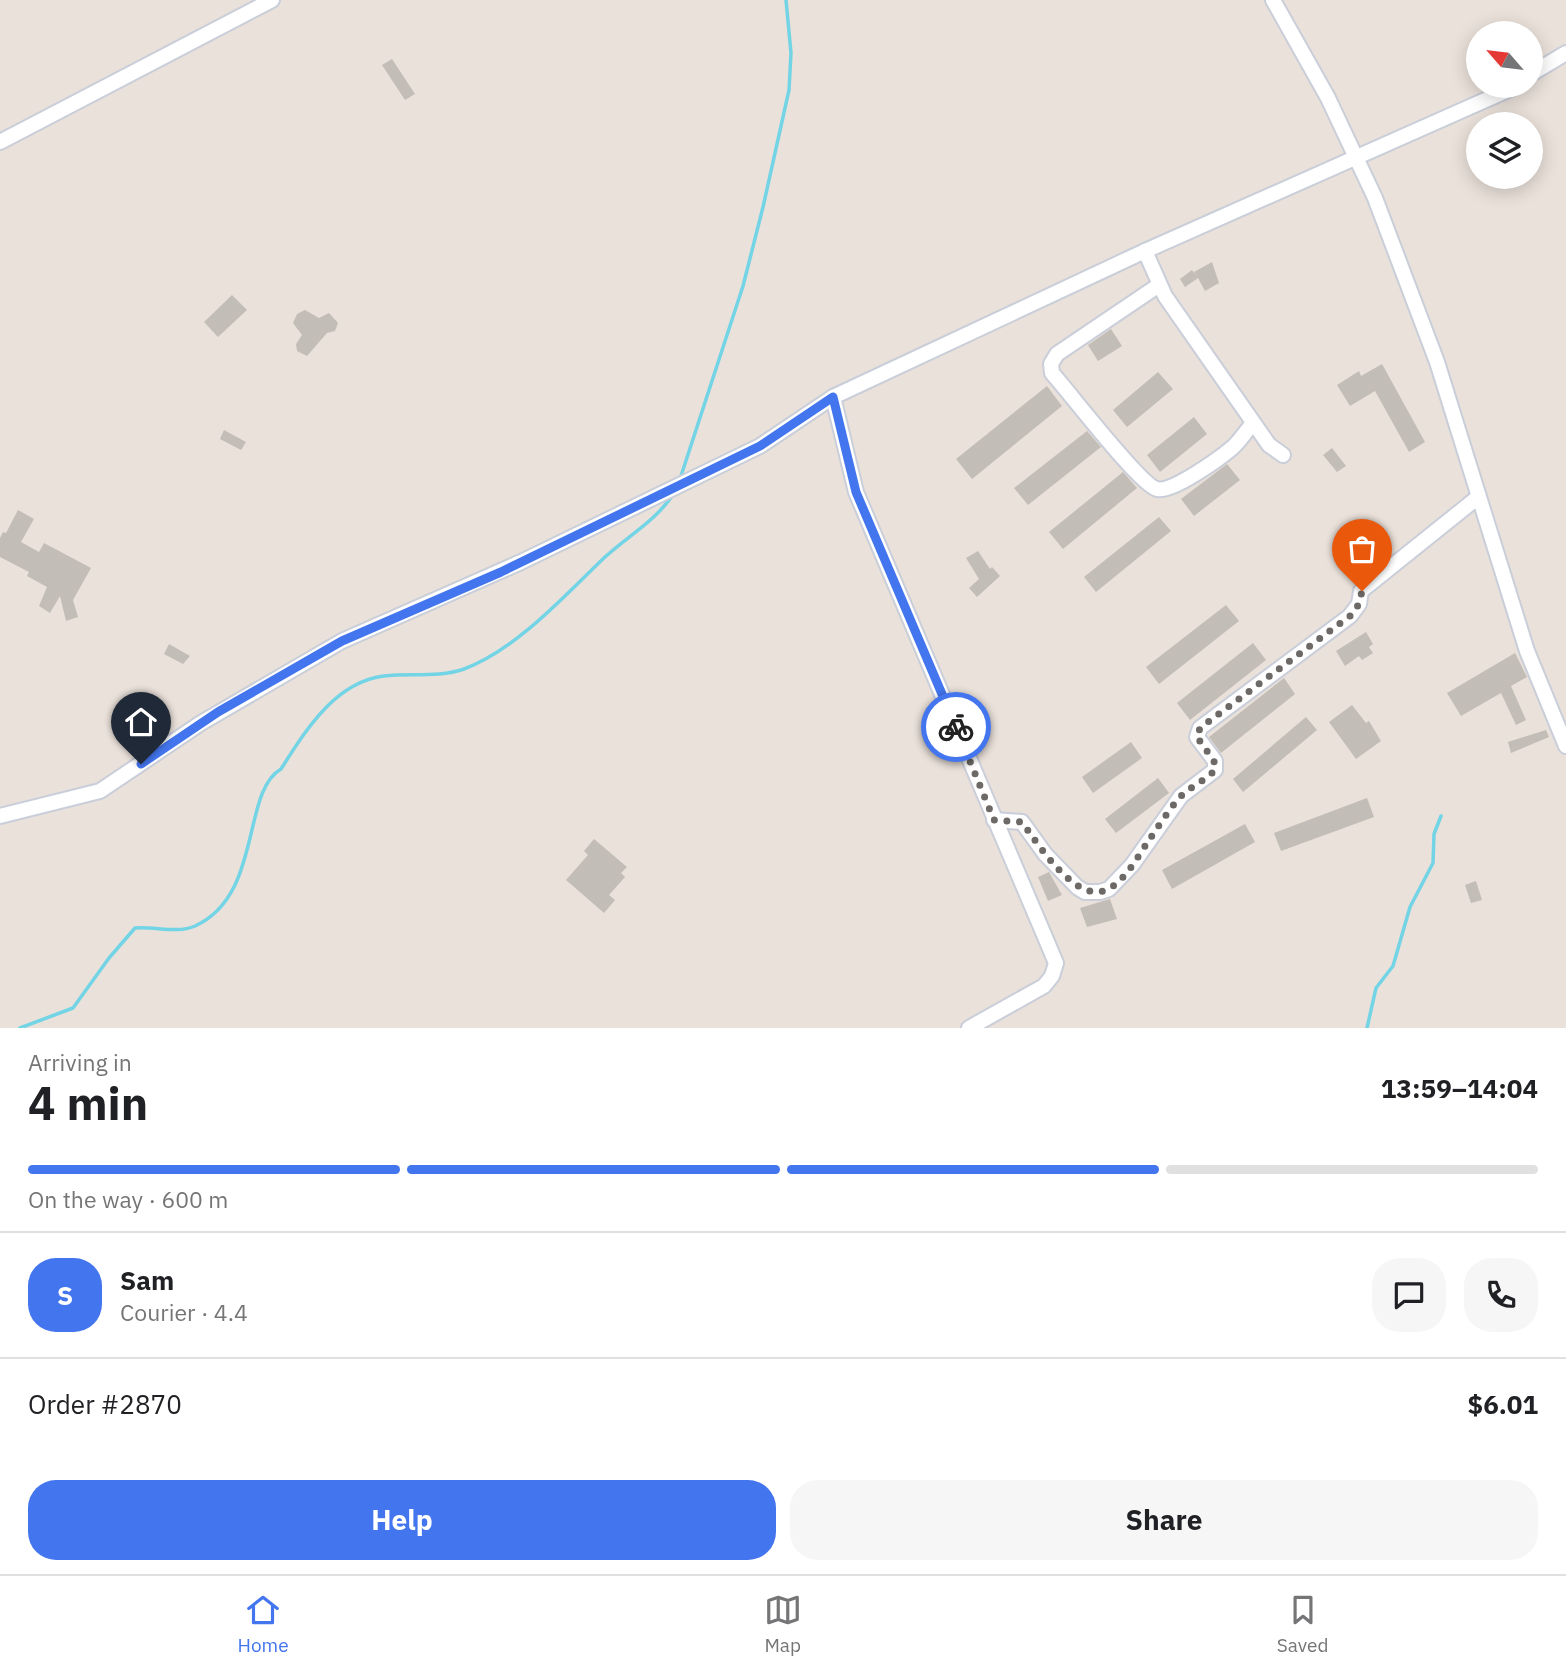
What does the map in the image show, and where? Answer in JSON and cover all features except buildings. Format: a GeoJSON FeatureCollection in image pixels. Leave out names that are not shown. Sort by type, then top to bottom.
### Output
{"type":"FeatureCollection","features":[{"type":"Feature","properties":{"kind":"street"},"geometry":{"type":"LineString","coordinates":[[0,142],[272,0]]}},
{"type":"Feature","properties":{"kind":"street"},"geometry":{"type":"LineString","coordinates":[[1273,0],[1357,155],[1437,362],[1477,498],[1527,651],[1566,746]]}},
{"type":"Feature","properties":{"kind":"street"},"geometry":{"type":"LineString","coordinates":[[1544,66],[1566,53]]}},
{"type":"Feature","properties":{"kind":"street"},"geometry":{"type":"LineString","coordinates":[[0,816],[100,791],[201,723],[342,641],[510,568],[760,446],[833,397],[1144,251],[1489,98]]}},
{"type":"Feature","properties":{"kind":"street"},"geometry":{"type":"LineString","coordinates":[[1144,251],[1159,285],[1253,423],[1269,444],[1283,455]]}},
{"type":"Feature","properties":{"kind":"street"},"geometry":{"type":"LineString","coordinates":[[1159,285],[1057,354],[1051,364],[1052,373],[1122,457],[1154,489],[1164,490],[1185,480],[1234,446],[1253,423]]}},
{"type":"Feature","properties":{"kind":"street"},"geometry":{"type":"LineString","coordinates":[[833,397],[856,492],[1056,963],[1052,976],[1044,986],[969,1028]]}},
{"type":"Feature","properties":{"kind":"street"},"geometry":{"type":"LineString","coordinates":[[994,820],[1022,822],[1045,854],[1085,892],[1110,889],[1132,865],[1181,796],[1215,770],[1214,761],[1197,737],[1200,728],[1350,616],[1359,604],[1362,591],[1477,498]]}},
{"type":"Feature","properties":{"kind":"waterway"},"geometry":{"type":"LineString","coordinates":[[680,479],[743,286],[789,90],[791,53],[786,0]]}},
{"type":"Feature","properties":{"kind":"waterway"},"geometry":{"type":"LineString","coordinates":[[20,1028],[73,1008],[109,958],[135,928],[188,928],[217,911],[232,892],[242,869],[260,799],[269,781],[281,769],[323,710],[336,698],[367,680],[384,676],[454,672],[502,649],[539,620],[605,557],[651,520],[674,493]]}},
{"type":"Feature","properties":{"kind":"waterway"},"geometry":{"type":"LineString","coordinates":[[1367,1028],[1376,988],[1393,966],[1410,907],[1433,863],[1434,834],[1441,816]]}},
{"type":"Feature","properties":{"kind":"way so far"},"geometry":{"type":"LineString","coordinates":[[956,727],[994,820],[1011,819],[1022,822],[1045,854],[1085,892],[1110,889],[1132,865],[1181,796],[1215,770],[1214,761],[1197,737],[1200,728],[1350,616],[1359,604],[1362,591]]}},
{"type":"Feature","properties":{"kind":"route"},"geometry":{"type":"LineString","coordinates":[[141,764],[218,712],[342,641],[501,572],[760,446],[833,397],[856,492],[956,727]]}}]}
